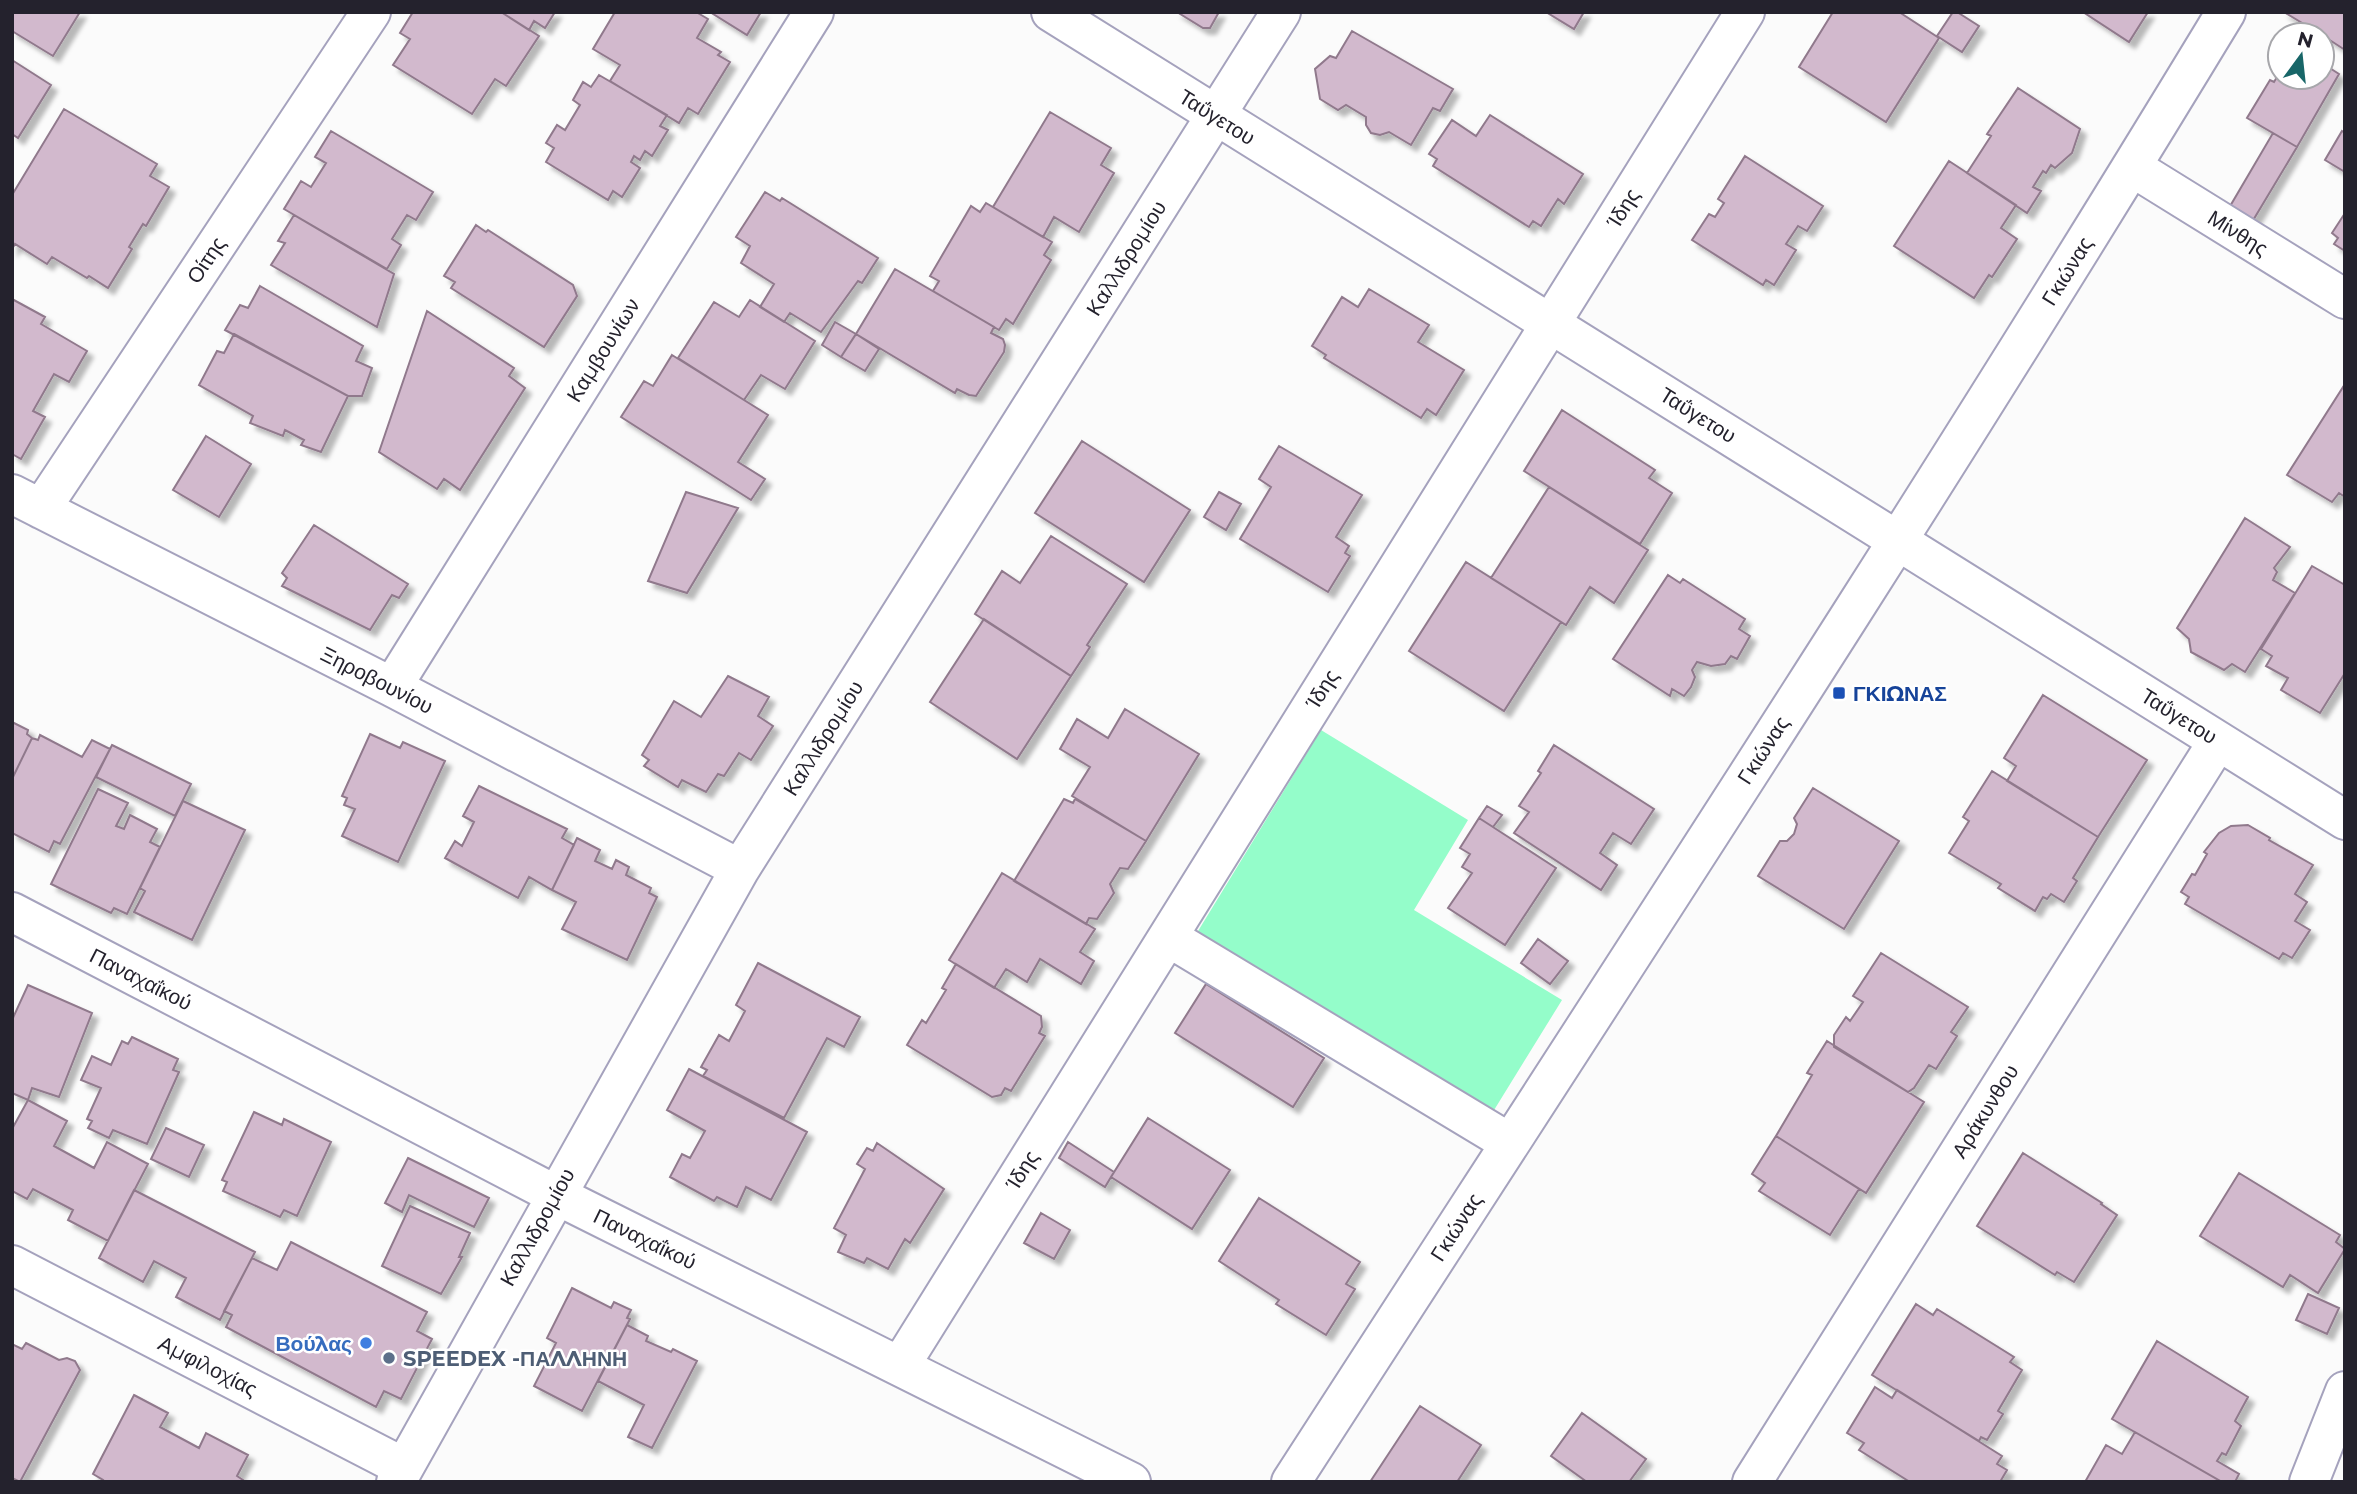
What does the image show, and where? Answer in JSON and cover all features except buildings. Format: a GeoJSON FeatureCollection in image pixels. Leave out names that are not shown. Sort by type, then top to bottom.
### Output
{"type":"FeatureCollection","features":[{"type":"Feature","properties":{"kind":"street","name":"Οίτης"},"geometry":{"type":"LineString","coordinates":[[27,501],[371,12]]}},
{"type":"Feature","properties":{"kind":"street","name":"Καμβουνίων"},"geometry":{"type":"LineString","coordinates":[[391,687],[814,12]]}},
{"type":"Feature","properties":{"kind":"street","name":"Ταΰγετου"},"geometry":{"type":"LineString","coordinates":[[1051,12],[2345,820]]}},
{"type":"Feature","properties":{"kind":"street","name":"Καλλιδρομίου"},"geometry":{"type":"LineString","coordinates":[[400,1474],[740,869],[1281,12]]}},
{"type":"Feature","properties":{"kind":"street","name":"Ίδης"},"geometry":{"type":"LineString","coordinates":[[900,1366],[1745,12]]}},
{"type":"Feature","properties":{"kind":"street","name":"Γκιώνας"},"geometry":{"type":"LineString","coordinates":[[1291,1482],[1898,539],[2226,12]]}},
{"type":"Feature","properties":{"kind":"street","name":"Μίνθης"},"geometry":{"type":"LineString","coordinates":[[2132,167],[2345,299]]}},
{"type":"Feature","properties":{"kind":"street","name":"Ξηροβουνίου"},"geometry":{"type":"LineString","coordinates":[[27,501],[740,869]]}},
{"type":"Feature","properties":{"kind":"street","name":"Αράκυνθου"},"geometry":{"type":"LineString","coordinates":[[1752,1482],[2218,741]]}},
{"type":"Feature","properties":{"kind":"street","name":"Παναχαΐκού"},"geometry":{"type":"LineString","coordinates":[[12,912],[556,1195],[1131,1482]]}},
{"type":"Feature","properties":{"kind":"street"},"geometry":{"type":"LineString","coordinates":[[1168,937],[1510,1143]]}},
{"type":"Feature","properties":{"kind":"street","name":"Αμφιλοχίας"},"geometry":{"type":"LineString","coordinates":[[12,1265],[400,1474]]}},
{"type":"Feature","properties":{"kind":"street"},"geometry":{"type":"LineString","coordinates":[[2309,1482],[2345,1391]]}},
{"type":"Feature","properties":{"kind":"green space"},"geometry":{"type":"Polygon","coordinates":[[[1321,730],[1468,820],[1414,910],[1562,1000],[1491,1115],[1195,936],[1321,730]]]}},
{"type":"Feature","properties":{"kind":"place","name":"ΓΚΙΩΝΑΣ"},"geometry":{"type":"Point","coordinates":[1839,693]}},
{"type":"Feature","properties":{"kind":"place","name":"Βούλας"},"geometry":{"type":"Point","coordinates":[366,1343]}},
{"type":"Feature","properties":{"kind":"place","name":"SPEEDEX -ΠΑΛΛΗΝΗ"},"geometry":{"type":"Point","coordinates":[389,1358]}}]}
